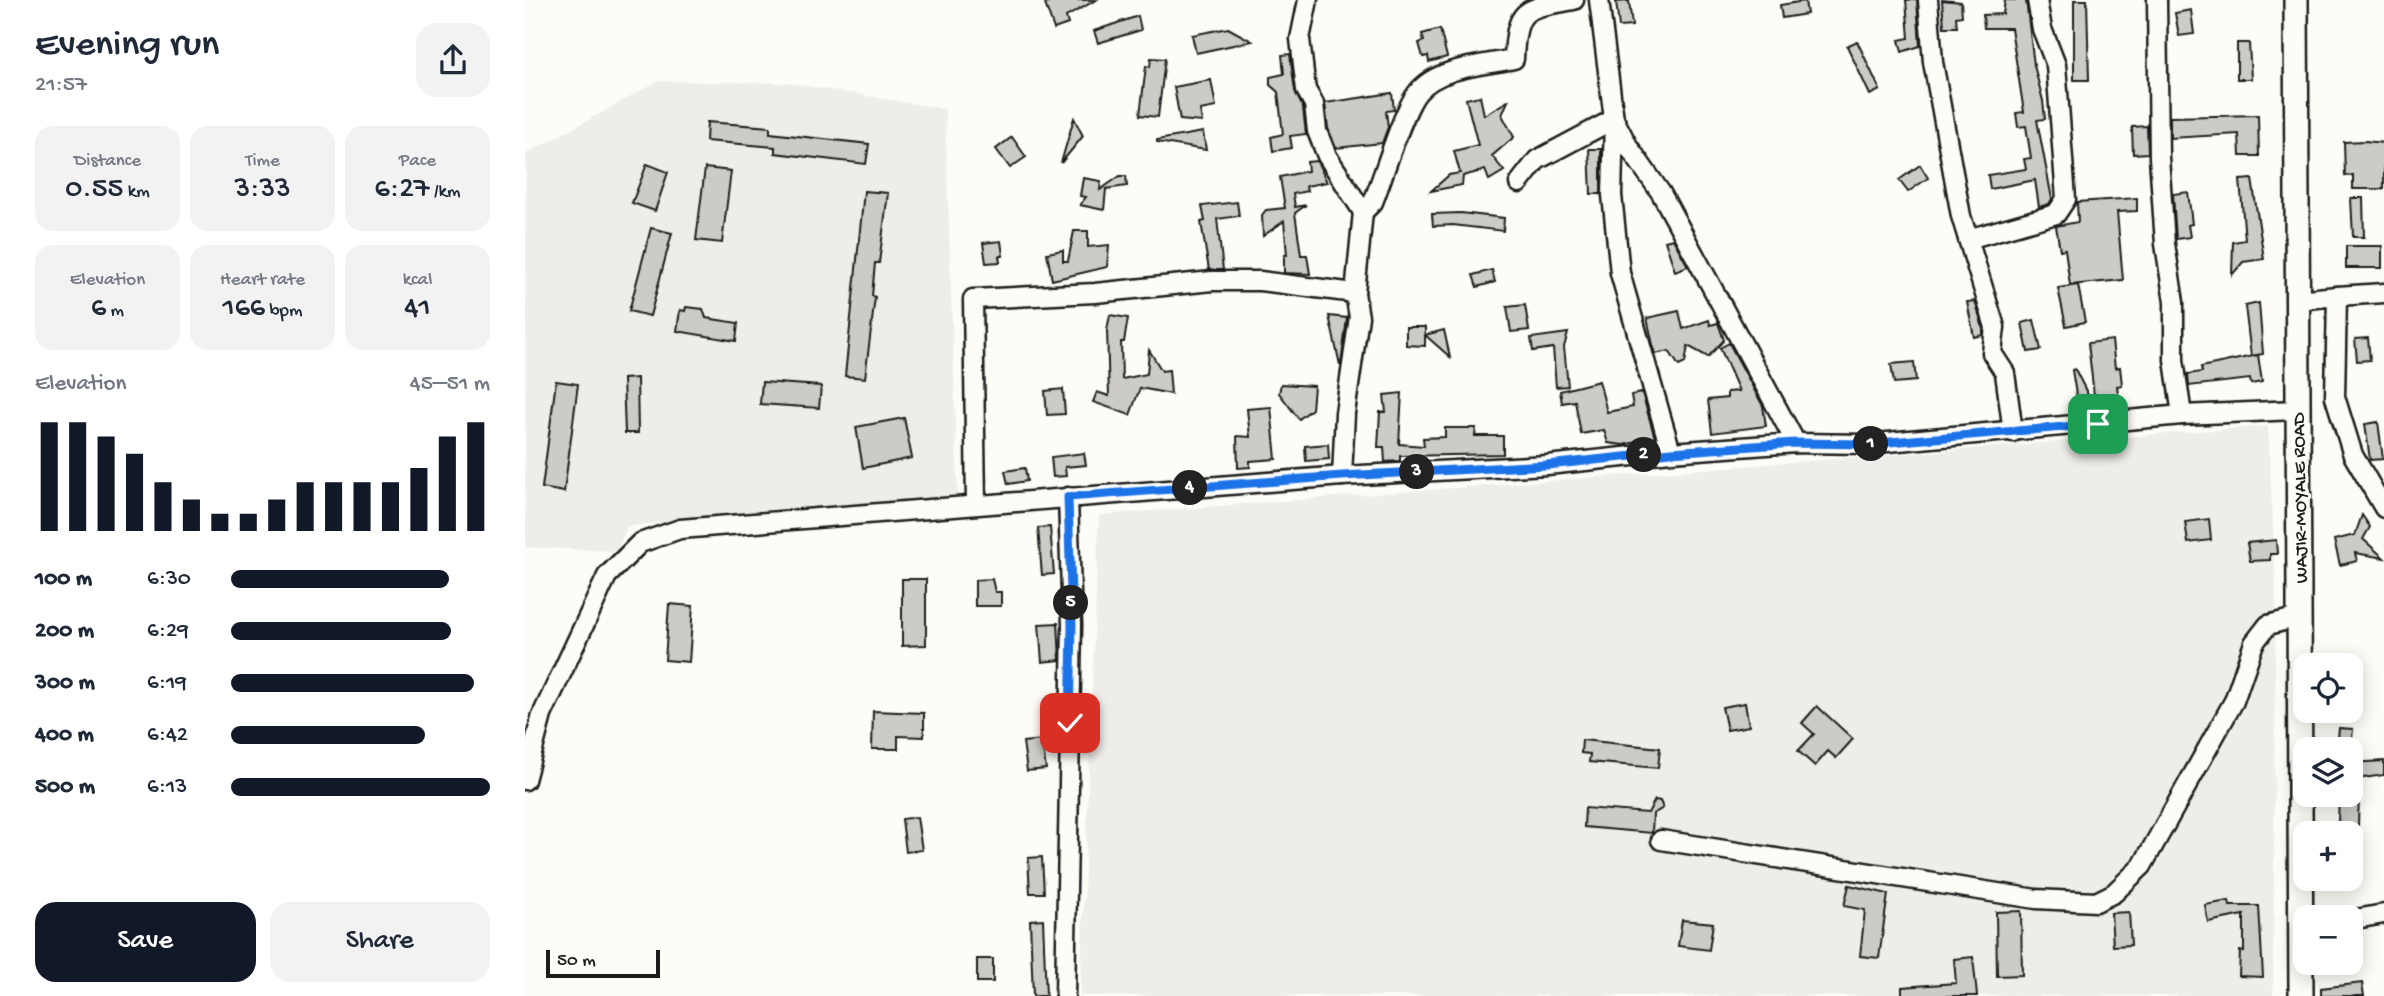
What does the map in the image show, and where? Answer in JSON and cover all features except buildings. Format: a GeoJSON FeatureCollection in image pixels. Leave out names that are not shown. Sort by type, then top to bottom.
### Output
{"type":"FeatureCollection","features":[{"type":"Feature","properties":{"kind":"main road","name":"WAJIR-MOYALE ROAD"},"geometry":{"type":"LineString","coordinates":[[2296,0],[2297,410],[2304,905]]}},
{"type":"Feature","properties":{"kind":"main road","name":"WAJIR-MOYALE ROAD"},"geometry":{"type":"LineString","coordinates":[[2301,996],[2302,975]]}},
{"type":"Feature","properties":{"kind":"street"},"geometry":{"type":"LineString","coordinates":[[1308,0],[1300,39],[1306,90],[1314,104],[1317,131],[1327,156],[1363,212],[1355,293],[1359,317],[1345,413],[1342,476]]}},
{"type":"Feature","properties":{"kind":"street"},"geometry":{"type":"LineString","coordinates":[[1363,212],[1373,202],[1409,105],[1419,90],[1446,74],[1514,59],[1516,29],[1521,15],[1536,7],[1574,0]]}},
{"type":"Feature","properties":{"kind":"street"},"geometry":{"type":"LineString","coordinates":[[1599,0],[1614,119],[1612,195],[1620,273],[1671,452]]}},
{"type":"Feature","properties":{"kind":"street"},"geometry":{"type":"LineString","coordinates":[[1928,0],[1935,75],[1961,216],[1995,327],[1992,353],[2005,373],[2013,432]]}},
{"type":"Feature","properties":{"kind":"street"},"geometry":{"type":"LineString","coordinates":[[1968,239],[2056,214],[2066,199],[2067,178],[2056,65],[2042,29],[2037,0]]}},
{"type":"Feature","properties":{"kind":"street"},"geometry":{"type":"LineString","coordinates":[[2157,0],[2159,157],[2165,244],[2174,302],[2174,360],[2182,415]]}},
{"type":"Feature","properties":{"kind":"street"},"geometry":{"type":"LineString","coordinates":[[1519,183],[1537,160],[1614,119]]}},
{"type":"Feature","properties":{"kind":"street"},"geometry":{"type":"LineString","coordinates":[[1614,119],[1628,146],[1661,193],[1795,443]]}},
{"type":"Feature","properties":{"kind":"street"},"geometry":{"type":"LineString","coordinates":[[976,504],[973,299],[1095,293],[1212,281],[1260,281],[1355,293]]}},
{"type":"Feature","properties":{"kind":"street"},"geometry":{"type":"LineString","coordinates":[[2297,300],[2384,293]]}},
{"type":"Feature","properties":{"kind":"street"},"geometry":{"type":"LineString","coordinates":[[2337,296],[2335,397],[2353,455],[2384,508]]}},
{"type":"Feature","properties":{"kind":"street"},"geometry":{"type":"LineString","coordinates":[[525,780],[543,715],[607,576],[640,543],[680,529],[1342,476],[1547,465],[1795,443],[1867,444],[2182,415],[2297,410]]}},
{"type":"Feature","properties":{"kind":"street"},"geometry":{"type":"LineString","coordinates":[[1065,996],[1072,625],[1068,497]]}},
{"type":"Feature","properties":{"kind":"street"},"geometry":{"type":"LineString","coordinates":[[1661,840],[2036,899],[2096,902],[2114,893],[2142,866],[2234,701],[2254,643],[2268,625],[2299,617]]}},
{"type":"Feature","properties":{"kind":"street"},"geometry":{"type":"LineString","coordinates":[[2363,918],[2384,914]]}},
{"type":"Feature","properties":{"kind":"shaded area"},"geometry":{"type":"Polygon","coordinates":[[[659,81],[790,83],[945,109],[958,498],[627,526],[617,551],[525,547],[526,154],[659,81]]]}},
{"type":"Feature","properties":{"kind":"shaded area"},"geometry":{"type":"Polygon","coordinates":[[[2268,426],[2276,588],[2273,996],[1080,996],[1099,515],[2268,426]]]}},
{"type":"Feature","properties":{"kind":"route"},"geometry":{"type":"LineString","coordinates":[[1070,723],[1072,625],[1068,497],[1342,476],[1547,465],[1795,443],[1867,444],[2098,424]]}}]}
